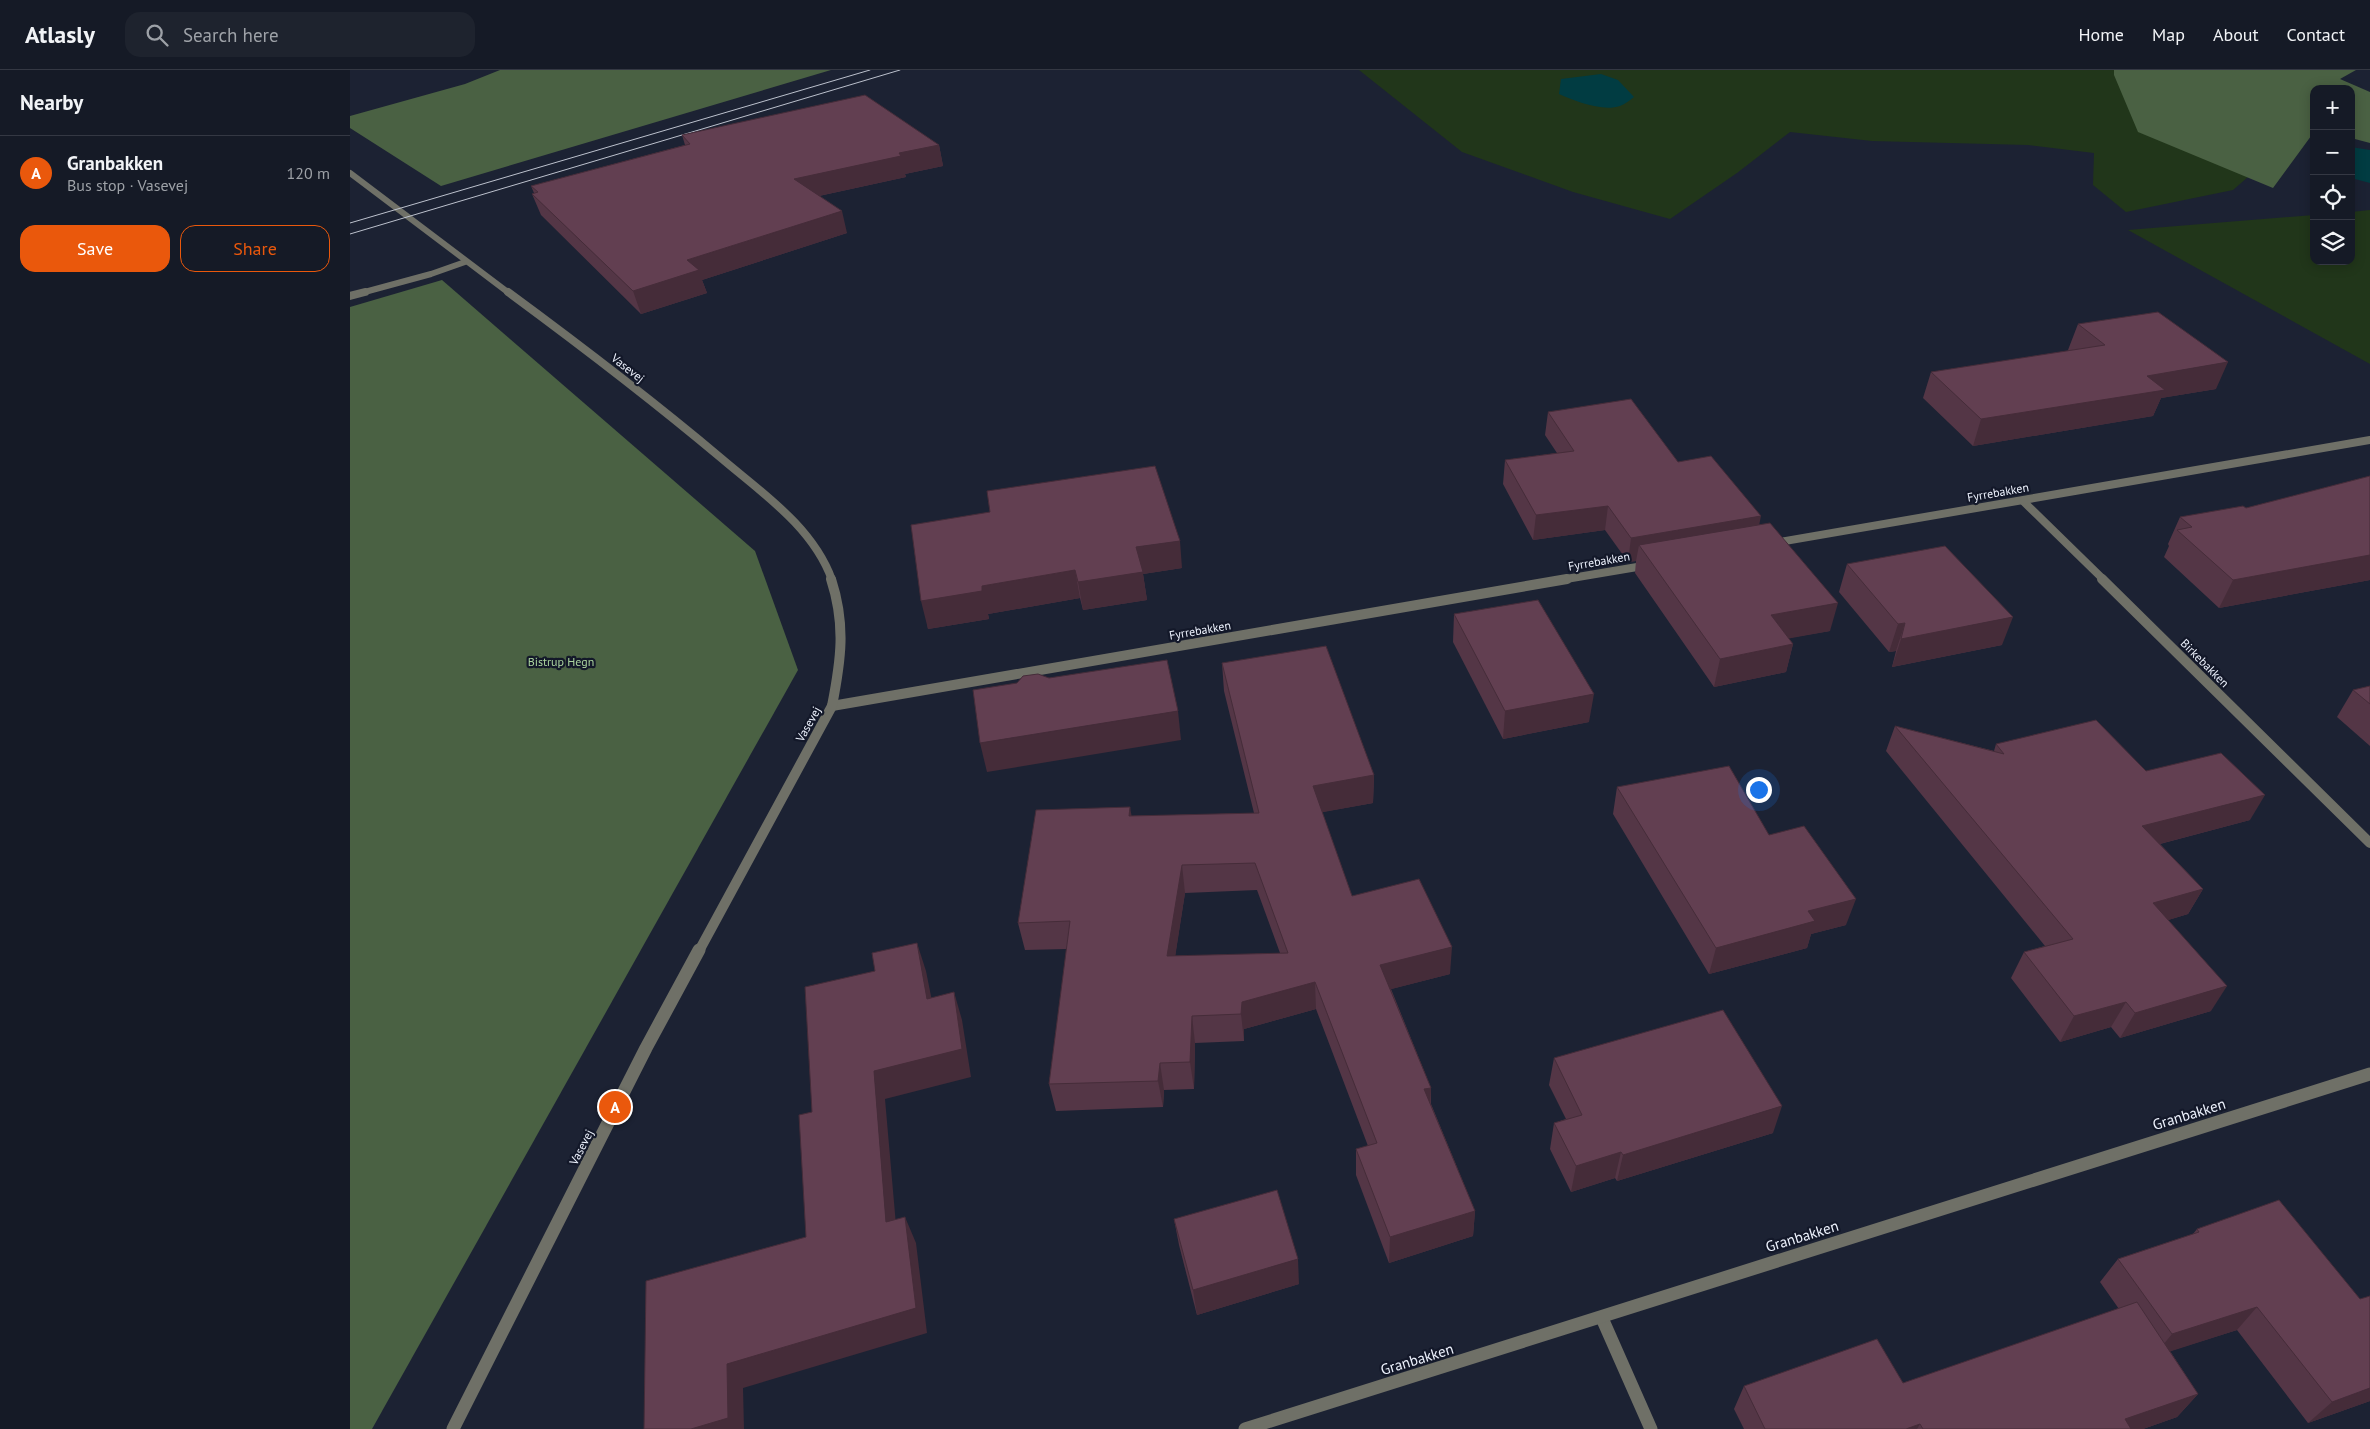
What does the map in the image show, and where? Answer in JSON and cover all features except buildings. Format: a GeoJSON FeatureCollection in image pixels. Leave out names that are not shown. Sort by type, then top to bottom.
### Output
{"type":"FeatureCollection","features":[{"type":"Feature","properties":{"kind":"street","name":"Vasevej"},"geometry":{"type":"LineString","coordinates":[[350,173],[689,431],[799,526],[823,560],[837,598],[842,643],[832,706],[646,1048],[453,1429]]}},
{"type":"Feature","properties":{"kind":"street"},"geometry":{"type":"LineString","coordinates":[[350,296],[431,274],[466,262]]}},
{"type":"Feature","properties":{"kind":"street","name":"Fyrrebakken"},"geometry":{"type":"LineString","coordinates":[[1761,546],[2370,440]]}},
{"type":"Feature","properties":{"kind":"street","name":"Birkebakken"},"geometry":{"type":"LineString","coordinates":[[2023,500],[2370,843]]}},
{"type":"Feature","properties":{"kind":"street","name":"Fyrrebakken"},"geometry":{"type":"LineString","coordinates":[[832,706],[1663,562]]}},
{"type":"Feature","properties":{"kind":"street","name":"Granbakken"},"geometry":{"type":"LineString","coordinates":[[1245,1429],[1602,1318],[2370,1074]]}},
{"type":"Feature","properties":{"kind":"street"},"geometry":{"type":"LineString","coordinates":[[1602,1318],[1651,1429]]}},
{"type":"Feature","properties":{"kind":"shaded area"},"geometry":{"type":"Polygon","coordinates":[[[1359,70],[2269,70],[2293,138],[2233,190],[2126,212],[2093,185],[2094,153],[2028,145],[1872,141],[1790,132],[1737,173],[1670,219],[1573,192],[1462,152],[1359,70]]]}},
{"type":"Feature","properties":{"kind":"shaded area"},"geometry":{"type":"Polygon","coordinates":[[[1601,74],[1618,80],[1634,97],[1620,106],[1605,108],[1589,105],[1559,94],[1561,79],[1601,74]]]}},
{"type":"Feature","properties":{"kind":"shaded area"},"geometry":{"type":"Polygon","coordinates":[[[2355,148],[2370,150],[2370,183],[2355,179],[2355,148]]]}},
{"type":"Feature","properties":{"kind":"shaded area"},"geometry":{"type":"Polygon","coordinates":[[[2370,210],[2370,364],[2128,230],[2310,215],[2310,265],[2355,265],[2355,212],[2370,210]]]}},
{"type":"Feature","properties":{"kind":"green space"},"geometry":{"type":"Polygon","coordinates":[[[500,70],[831,70],[441,186],[350,128],[350,116],[465,84],[500,70]]]}},
{"type":"Feature","properties":{"kind":"green space"},"geometry":{"type":"Polygon","coordinates":[[[2114,70],[2356,70],[2340,79],[2354,85],[2310,85],[2310,137],[2273,188],[2138,132],[2114,75],[2114,70]]]}},
{"type":"Feature","properties":{"kind":"green space"},"geometry":{"type":"Polygon","coordinates":[[[2355,86],[2370,92],[2370,143],[2355,139],[2355,86]]]}},
{"type":"Feature","properties":{"kind":"green space","name":"Bistrup Hegn"},"geometry":{"type":"Polygon","coordinates":[[[442,280],[755,551],[798,670],[372,1429],[350,1429],[350,307],[442,280]]]}},
{"type":"Feature","properties":{"kind":"tram line"},"geometry":{"type":"LineString","coordinates":[[350,223],[870,70]]}},
{"type":"Feature","properties":{"kind":"tram line"},"geometry":{"type":"LineString","coordinates":[[350,234],[900,70]]}},
{"type":"Feature","properties":{"kind":"place","name":"Granbakken"},"geometry":{"type":"Point","coordinates":[615,1107]}}]}
